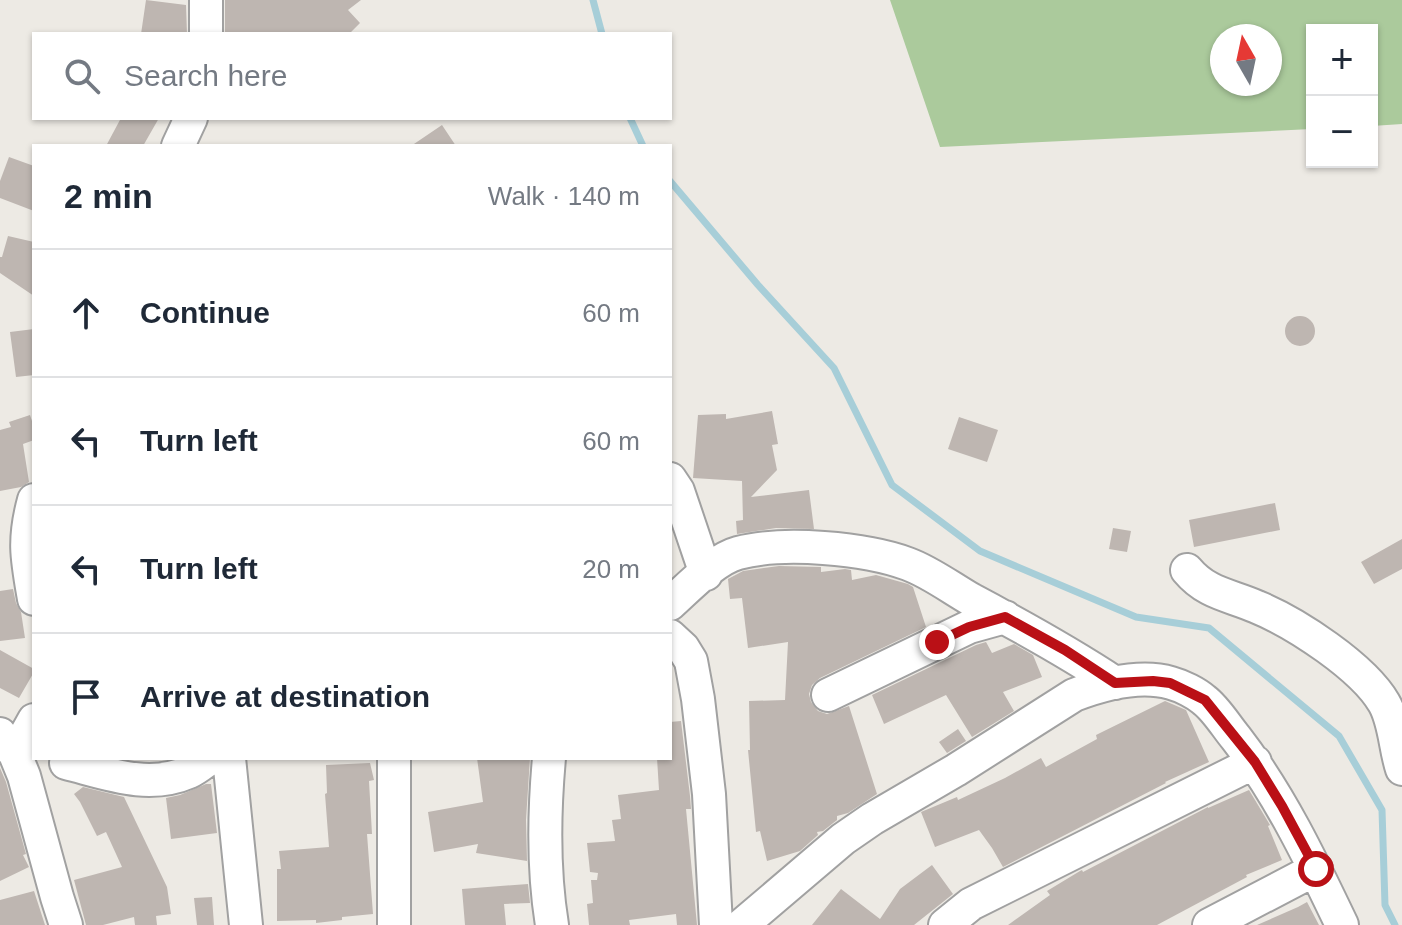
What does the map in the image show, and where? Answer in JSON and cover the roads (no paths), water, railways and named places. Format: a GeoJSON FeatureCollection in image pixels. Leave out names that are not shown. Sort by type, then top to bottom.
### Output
{"type":"FeatureCollection","features":[{"type":"Feature","properties":{"kind":"street"},"geometry":{"type":"LineString","coordinates":[[206,0],[206,32]]}},
{"type":"Feature","properties":{"kind":"street"},"geometry":{"type":"LineString","coordinates":[[179,144],[190,120]]}},
{"type":"Feature","properties":{"kind":"street"},"geometry":{"type":"LineString","coordinates":[[672,482],[678,491],[706,574]]}},
{"type":"Feature","properties":{"kind":"street"},"geometry":{"type":"LineString","coordinates":[[32,509],[26,535],[32,587]]}},
{"type":"Feature","properties":{"kind":"street"},"geometry":{"type":"LineString","coordinates":[[672,602],[722,560],[737,553],[777,548],[827,549],[883,556],[912,565],[1065,650],[1115,683]]}},
{"type":"Feature","properties":{"kind":"street"},"geometry":{"type":"LineString","coordinates":[[1187,570],[1205,588],[1267,611],[1298,627],[1319,640],[1364,678],[1385,704],[1402,769]]}},
{"type":"Feature","properties":{"kind":"street"},"geometry":{"type":"LineString","coordinates":[[828,695],[969,627],[1005,617]]}},
{"type":"Feature","properties":{"kind":"street"},"geometry":{"type":"LineString","coordinates":[[672,638],[691,661],[698,699],[709,794],[716,925]]}},
{"type":"Feature","properties":{"kind":"street"},"geometry":{"type":"LineString","coordinates":[[742,925],[819,859],[872,819],[1074,695],[1115,683],[1153,681],[1170,683],[1205,700],[1255,762],[1316,869],[1342,925]]}},
{"type":"Feature","properties":{"kind":"street"},"geometry":{"type":"LineString","coordinates":[[32,723],[13,754],[66,925]]}},
{"type":"Feature","properties":{"kind":"street"},"geometry":{"type":"LineString","coordinates":[[69,761],[125,779],[146,781],[190,772],[207,760]]}},
{"type":"Feature","properties":{"kind":"street"},"geometry":{"type":"LineString","coordinates":[[229,760],[246,925]]}},
{"type":"Feature","properties":{"kind":"street"},"geometry":{"type":"LineString","coordinates":[[394,760],[394,925]]}},
{"type":"Feature","properties":{"kind":"street"},"geometry":{"type":"LineString","coordinates":[[549,760],[545,795],[546,856],[552,925]]}},
{"type":"Feature","properties":{"kind":"street"},"geometry":{"type":"LineString","coordinates":[[945,925],[971,904],[1255,762]]}},
{"type":"Feature","properties":{"kind":"street"},"geometry":{"type":"LineString","coordinates":[[1209,925],[1316,869]]}},
{"type":"Feature","properties":{"kind":"waterway"},"geometry":{"type":"LineString","coordinates":[[593,0],[601,32]]}},
{"type":"Feature","properties":{"kind":"waterway"},"geometry":{"type":"LineString","coordinates":[[631,120],[642,144]]}},
{"type":"Feature","properties":{"kind":"waterway"},"geometry":{"type":"LineString","coordinates":[[672,183],[834,368],[892,485],[980,551],[1136,617],[1209,628],[1339,736],[1382,810],[1385,905],[1395,925]]}}]}
